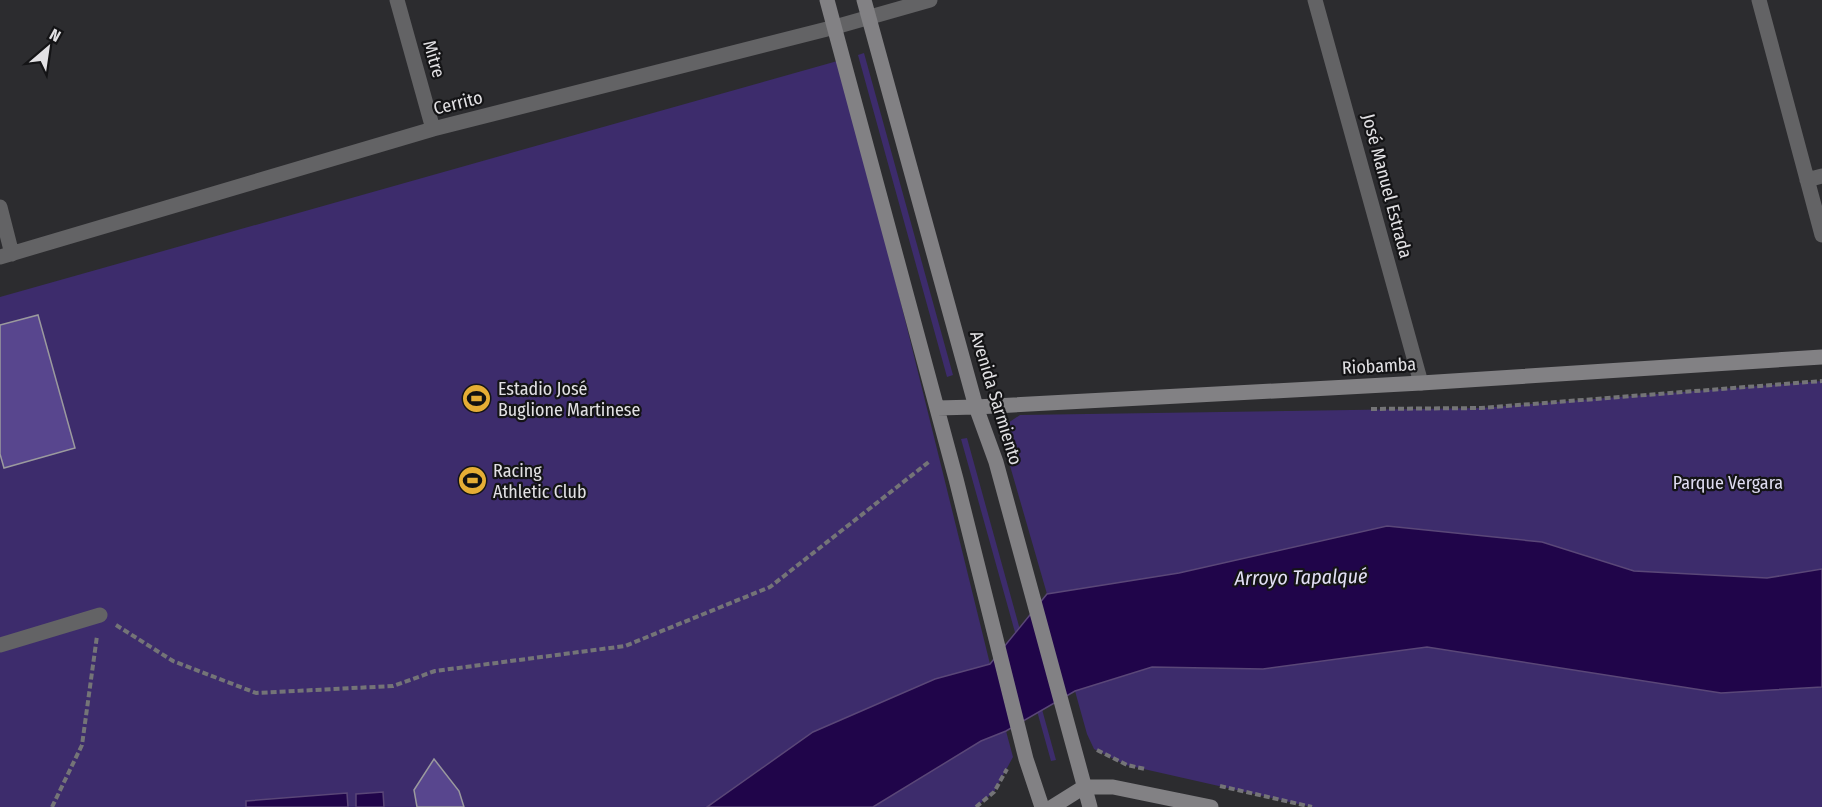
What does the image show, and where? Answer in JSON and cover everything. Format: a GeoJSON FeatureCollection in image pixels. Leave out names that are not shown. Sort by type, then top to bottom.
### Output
{"type":"FeatureCollection","features":[{"type":"Feature","properties":{"kind":"main road"},"geometry":{"type":"LineString","coordinates":[[827,0],[948,447],[1026,759],[1042,807]]}},
{"type":"Feature","properties":{"kind":"main road","name":"Avenida Sarmiento"},"geometry":{"type":"LineString","coordinates":[[864,0],[976,407],[996,462],[1090,807]]}},
{"type":"Feature","properties":{"kind":"main road","name":"Riobamba"},"geometry":{"type":"LineString","coordinates":[[937,408],[1421,383],[1822,357]]}},
{"type":"Feature","properties":{"kind":"main road"},"geometry":{"type":"LineString","coordinates":[[1052,807],[1084,787],[1113,787],[1211,807]]}},
{"type":"Feature","properties":{"kind":"street","name":"Mitre"},"geometry":{"type":"LineString","coordinates":[[397,0],[434,129]]}},
{"type":"Feature","properties":{"kind":"street","name":"Cerrito"},"geometry":{"type":"LineString","coordinates":[[6,255],[434,129],[835,27],[930,0]]}},
{"type":"Feature","properties":{"kind":"street","name":"José Manuel Estrada"},"geometry":{"type":"LineString","coordinates":[[1315,0],[1421,383]]}},
{"type":"Feature","properties":{"kind":"street"},"geometry":{"type":"LineString","coordinates":[[1759,0],[1814,178],[1822,235]]}},
{"type":"Feature","properties":{"kind":"street"},"geometry":{"type":"LineString","coordinates":[[0,207],[6,255]]}},
{"type":"Feature","properties":{"kind":"street"},"geometry":{"type":"LineString","coordinates":[[0,645],[100,615]]}},
{"type":"Feature","properties":{"kind":"path"},"geometry":{"type":"LineString","coordinates":[[52,807],[82,746],[100,615],[174,661],[256,693],[393,686],[435,671],[625,646],[770,587],[948,447]]}},
{"type":"Feature","properties":{"kind":"path"},"geometry":{"type":"LineString","coordinates":[[1094,749],[1126,765],[1151,771]]}},
{"type":"Feature","properties":{"kind":"path"},"geometry":{"type":"LineString","coordinates":[[976,807],[994,792],[1009,765]]}},
{"type":"Feature","properties":{"kind":"path"},"geometry":{"type":"LineString","coordinates":[[1209,784],[1312,807]]}},
{"type":"Feature","properties":{"kind":"green space"},"geometry":{"type":"Polygon","coordinates":[[[864,53],[953,375],[947,377],[858,55],[864,53]]]}},
{"type":"Feature","properties":{"kind":"green space","name":"Racing Athletic Club"},"geometry":{"type":"Polygon","coordinates":[[[841,60],[990,664],[935,679],[813,732],[707,807],[0,807],[0,297],[841,60]]]}},
{"type":"Feature","properties":{"kind":"green space","name":"Parque Vergara"},"geometry":{"type":"Polygon","coordinates":[[[1822,381],[1822,569],[1767,578],[1634,571],[1542,542],[1179,573],[1047,594],[1002,438],[1005,425],[1020,415],[1481,408],[1822,381]]]}},
{"type":"Feature","properties":{"kind":"green space"},"geometry":{"type":"Polygon","coordinates":[[[967,438],[1056,760],[1051,761],[961,439],[967,438]]]}},
{"type":"Feature","properties":{"kind":"green space"},"geometry":{"type":"Polygon","coordinates":[[[1427,647],[1721,693],[1822,687],[1822,807],[1312,807],[1126,765],[1094,749],[1087,734],[1075,691],[1152,667],[1263,669],[1427,647]]]}},
{"type":"Feature","properties":{"kind":"green space"},"geometry":{"type":"Polygon","coordinates":[[[1006,731],[1013,757],[994,792],[976,807],[873,807],[981,741],[1006,731]]]}},
{"type":"Feature","properties":{"kind":"water","name":"Arroyo Tapalqué"},"geometry":{"type":"Polygon","coordinates":[[[1387,526],[1542,542],[1634,571],[1767,578],[1822,569],[1822,687],[1721,693],[1427,647],[1263,669],[1152,667],[1075,691],[1006,731],[981,741],[873,807],[707,807],[813,732],[935,679],[990,664],[1047,594],[1179,573],[1387,526]]]}},
{"type":"Feature","properties":{"kind":"water"},"geometry":{"type":"Polygon","coordinates":[[[383,792],[384,807],[356,807],[356,794],[383,792]]]}},
{"type":"Feature","properties":{"kind":"water"},"geometry":{"type":"Polygon","coordinates":[[[347,793],[348,807],[246,807],[246,801],[347,793]]]}},
{"type":"Feature","properties":{"kind":"building"},"geometry":{"type":"Polygon","coordinates":[[[38,315],[75,448],[4,468],[0,454],[0,325],[38,315]]]}},
{"type":"Feature","properties":{"kind":"building"},"geometry":{"type":"Polygon","coordinates":[[[434,759],[459,791],[464,807],[417,807],[414,790],[434,759]]]}},
{"type":"Feature","properties":{"kind":"place","name":"Estadio José Buglione Martinese"},"geometry":{"type":"Point","coordinates":[477,399]}},
{"type":"Feature","properties":{"kind":"place","name":"Racing Athletic Club"},"geometry":{"type":"Point","coordinates":[472,481]}}]}
